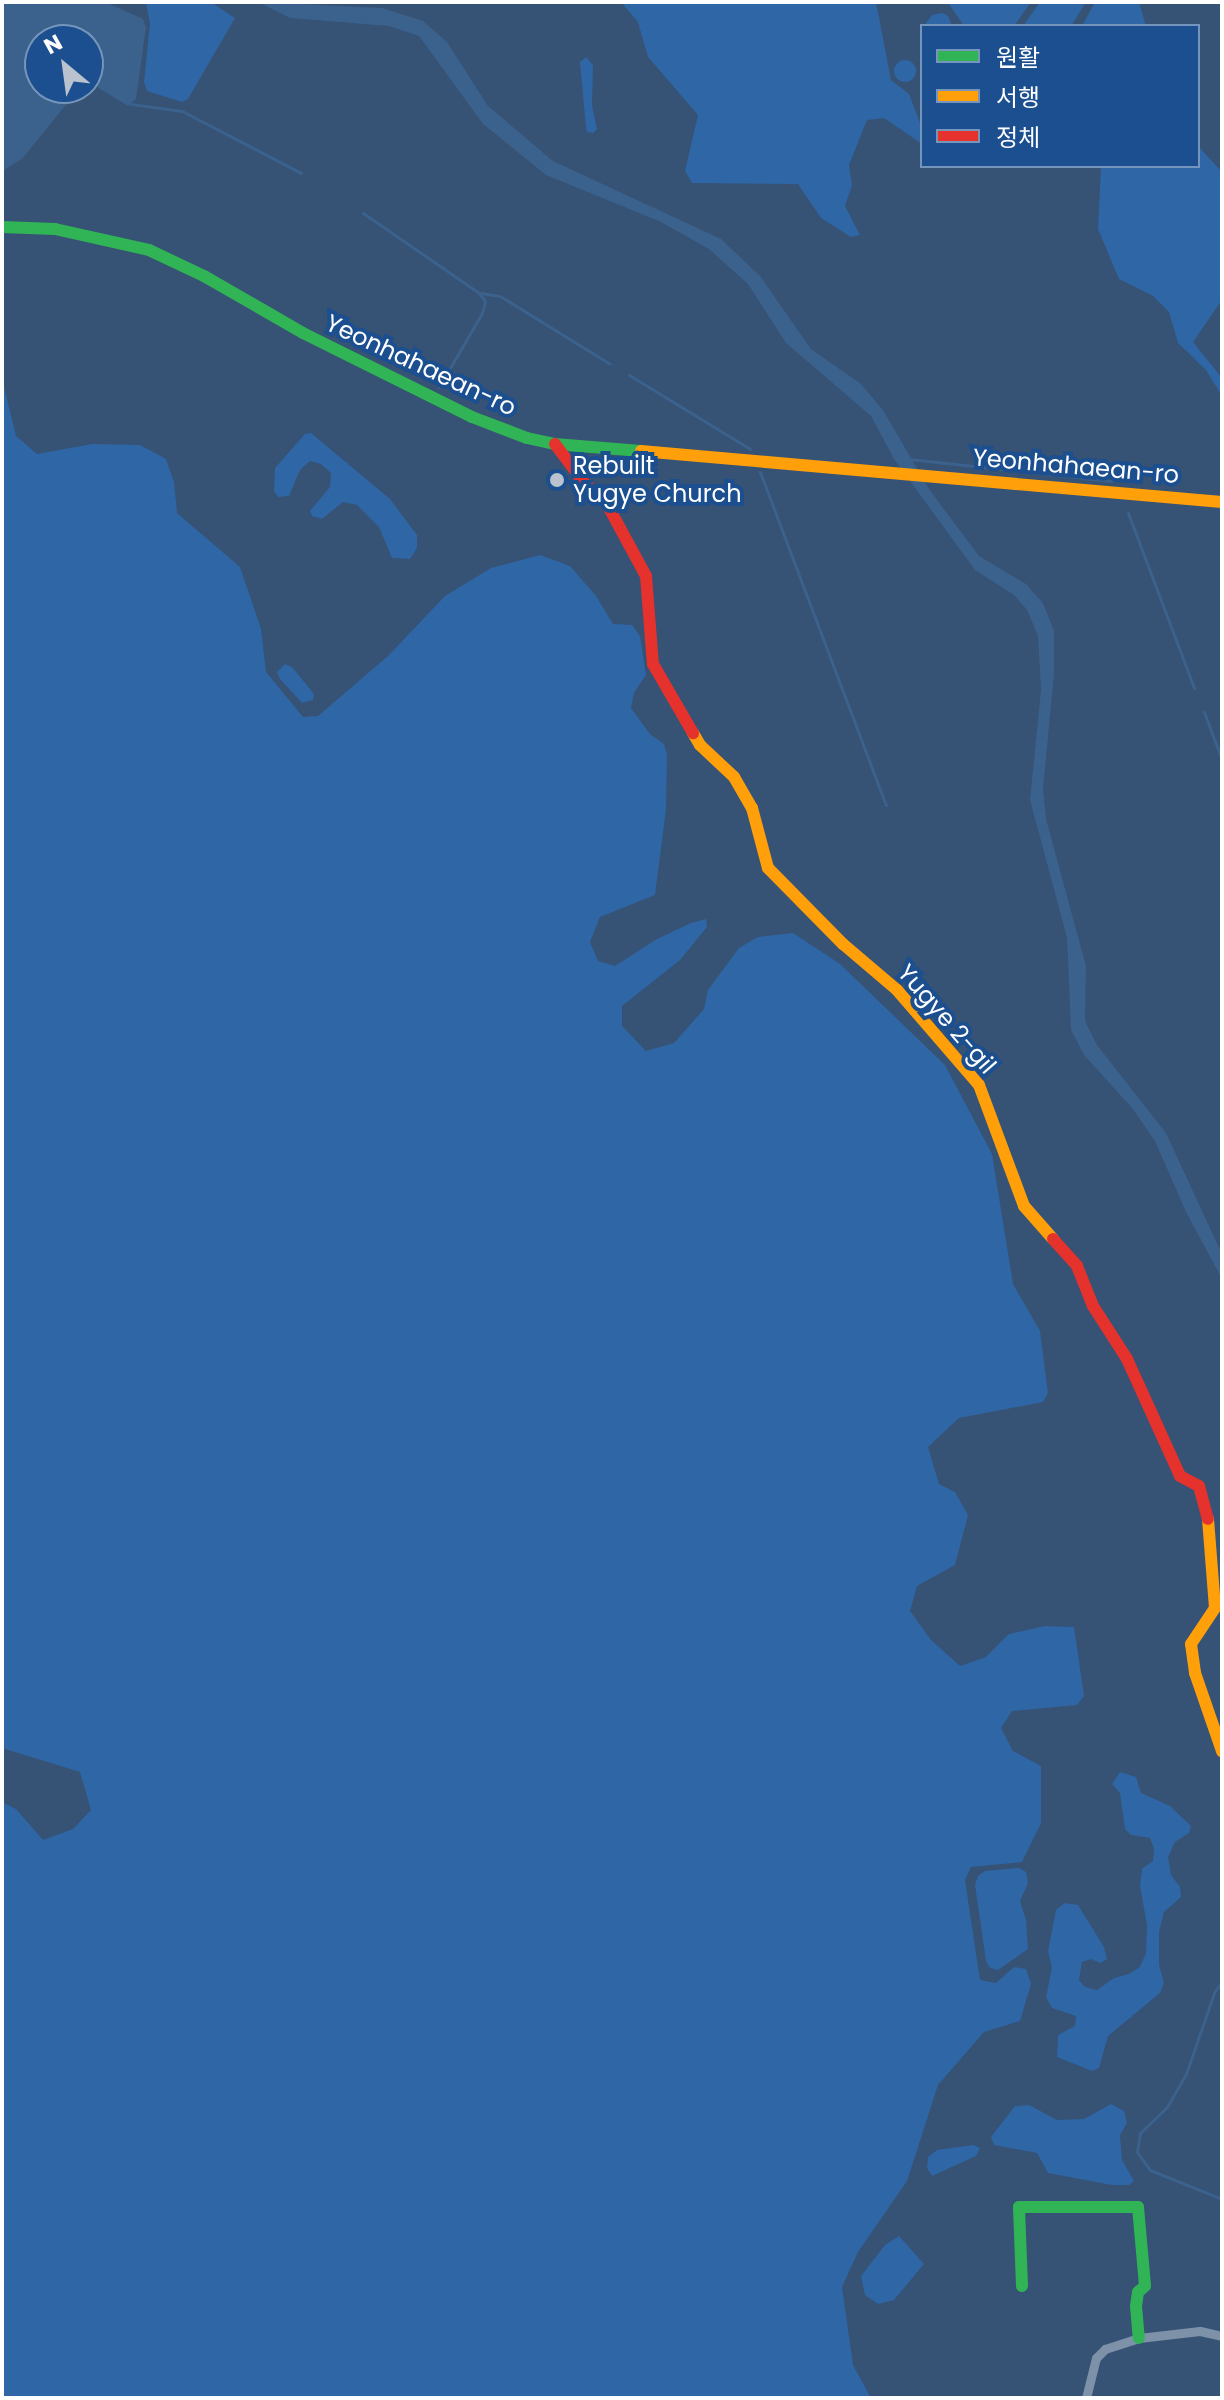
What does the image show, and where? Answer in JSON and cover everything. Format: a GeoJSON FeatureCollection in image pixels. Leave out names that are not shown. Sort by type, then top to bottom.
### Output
{"type":"FeatureCollection","features":[{"type":"Feature","properties":{"kind":"street","name":"Yeonhahaean-ro"},"geometry":{"type":"LineString","coordinates":[[2,227],[55,229],[149,250],[204,276],[303,333],[472,417],[504,431],[555,444],[1222,502]]}},
{"type":"Feature","properties":{"kind":"street","name":"Yugye 2-gil"},"geometry":{"type":"LineString","coordinates":[[555,444],[585,484],[607,504],[646,576],[653,664],[700,745],[734,777],[752,808],[768,868],[843,944],[897,990],[979,1085],[1024,1206],[1077,1266],[1093,1306],[1127,1359],[1180,1476],[1199,1486],[1211,1532],[1215,1608],[1191,1644],[1195,1673],[1222,1751]]}},
{"type":"Feature","properties":{"kind":"street"},"geometry":{"type":"LineString","coordinates":[[1022,2286],[1019,2207],[1138,2207],[1145,2286],[1138,2292],[1136,2306],[1139,2338]]}},
{"type":"Feature","properties":{"kind":"street"},"geometry":{"type":"LineString","coordinates":[[1086,2398],[1096,2358],[1105,2349],[1139,2338],[1200,2331],[1222,2336]]}},
{"type":"Feature","properties":{"kind":"shaded area"},"geometry":{"type":"Polygon","coordinates":[[[2,2],[105,2],[143,19],[146,27],[136,99],[128,106],[104,91],[104,24],[24,24],[24,104],[68,104],[22,159],[2,171],[2,2]]]}},
{"type":"Feature","properties":{"kind":"shaded area"},"geometry":{"type":"Polygon","coordinates":[[[146,2],[211,2],[235,18],[188,99],[182,102],[147,91],[144,82],[150,24],[146,2]]]}},
{"type":"Feature","properties":{"kind":"shaded area"},"geometry":{"type":"Polygon","coordinates":[[[258,2],[382,8],[423,21],[447,42],[488,106],[553,161],[721,239],[760,276],[811,349],[861,384],[883,410],[929,489],[979,556],[1026,584],[1043,603],[1054,631],[1054,674],[1043,789],[1046,819],[1086,966],[1085,1021],[1097,1045],[1166,1133],[1222,1254],[1222,1279],[1186,1212],[1155,1141],[1132,1108],[1084,1055],[1071,1030],[1067,938],[1030,800],[1041,690],[1038,636],[1027,610],[1014,595],[975,570],[894,459],[871,416],[786,343],[748,284],[709,249],[661,222],[546,175],[483,124],[419,36],[389,26],[290,18],[258,2]]]}},
{"type":"Feature","properties":{"kind":"shaded area"},"geometry":{"type":"Polygon","coordinates":[[[621,2],[876,2],[891,80],[909,94],[920,123],[920,143],[884,118],[867,120],[849,165],[852,185],[845,206],[860,235],[851,237],[821,218],[798,184],[692,183],[685,171],[698,115],[648,57],[638,22],[621,2]]]}},
{"type":"Feature","properties":{"kind":"shaded area"},"geometry":{"type":"Polygon","coordinates":[[[925,2],[1031,2],[1015,24],[963,24],[949,4],[925,2]]]}},
{"type":"Feature","properties":{"kind":"shaded area"},"geometry":{"type":"Polygon","coordinates":[[[1040,2],[1086,2],[1072,24],[1024,24],[1040,2]]]}},
{"type":"Feature","properties":{"kind":"shaded area"},"geometry":{"type":"Polygon","coordinates":[[[1095,2],[1139,2],[1145,24],[1083,24],[1095,2]]]}},
{"type":"Feature","properties":{"kind":"shaded area"},"geometry":{"type":"Polygon","coordinates":[[[942,13],[948,16],[951,24],[925,24],[932,15],[942,13]]]}},
{"type":"Feature","properties":{"kind":"shaded area"},"geometry":{"type":"Polygon","coordinates":[[[586,57],[593,65],[592,106],[597,129],[593,133],[587,132],[586,127],[580,62],[586,57]]]}},
{"type":"Feature","properties":{"kind":"shaded area"},"geometry":{"type":"Polygon","coordinates":[[[905,60],[913,63],[916,71],[913,79],[905,82],[897,79],[894,71],[897,63],[905,60]]]}},
{"type":"Feature","properties":{"kind":"shaded area"},"geometry":{"type":"Polygon","coordinates":[[[1200,148],[1222,172],[1222,300],[1193,342],[1222,378],[1222,396],[1206,370],[1178,343],[1169,312],[1153,296],[1119,279],[1098,229],[1101,168],[1200,168],[1200,148]]]}},
{"type":"Feature","properties":{"kind":"shaded area"},"geometry":{"type":"Polygon","coordinates":[[[2,378],[16,436],[37,454],[92,444],[140,445],[166,459],[174,482],[177,513],[240,567],[261,629],[266,672],[303,717],[318,716],[388,656],[445,596],[491,568],[540,555],[570,566],[596,596],[613,624],[632,625],[640,636],[646,675],[634,693],[631,708],[650,734],[664,744],[667,755],[666,809],[655,895],[600,917],[590,942],[598,961],[615,966],[657,939],[691,923],[706,919],[707,927],[680,960],[622,1006],[622,1026],[646,1051],[674,1043],[704,1009],[708,990],[739,948],[758,937],[793,933],[840,964],[945,1065],[992,1154],[1013,1284],[1040,1331],[1048,1393],[1043,1402],[959,1418],[928,1447],[939,1484],[955,1492],[968,1515],[955,1565],[917,1586],[910,1611],[931,1640],[960,1666],[986,1657],[1009,1634],[1045,1626],[1074,1627],[1084,1696],[1077,1705],[1012,1711],[1001,1728],[1013,1751],[1041,1766],[1041,1823],[1022,1862],[971,1867],[965,1880],[980,1980],[996,1983],[1014,1967],[1026,1969],[1031,1984],[1020,2021],[984,2032],[938,2085],[907,2181],[858,2252],[842,2287],[853,2365],[871,2398],[2,2398],[2,1802],[16,1809],[43,1840],[73,1829],[91,1810],[80,1772],[2,1748],[2,378]]]}},
{"type":"Feature","properties":{"kind":"shaded area"},"geometry":{"type":"Polygon","coordinates":[[[311,433],[390,499],[417,535],[417,548],[410,559],[392,558],[379,527],[357,505],[343,502],[322,519],[312,516],[310,511],[330,487],[331,473],[321,464],[310,461],[300,470],[289,496],[279,497],[274,492],[275,468],[305,434],[311,433]]]}},
{"type":"Feature","properties":{"kind":"shaded area"},"geometry":{"type":"Polygon","coordinates":[[[285,664],[292,667],[314,694],[313,700],[302,703],[280,679],[277,672],[285,664]]]}},
{"type":"Feature","properties":{"kind":"shaded area"},"geometry":{"type":"Polygon","coordinates":[[[1120,1772],[1136,1777],[1141,1793],[1170,1806],[1191,1826],[1189,1833],[1175,1842],[1168,1857],[1171,1875],[1180,1887],[1181,1897],[1164,1912],[1159,1932],[1159,1965],[1164,1983],[1160,1993],[1108,2036],[1099,2068],[1092,2071],[1057,2057],[1058,2035],[1075,2026],[1076,2016],[1052,2008],[1046,1997],[1052,1968],[1048,1951],[1056,1910],[1065,1903],[1078,1905],[1104,1947],[1107,1959],[1100,1963],[1091,1959],[1082,1962],[1079,1980],[1085,1987],[1097,1990],[1114,1978],[1129,1974],[1140,1967],[1146,1953],[1147,1925],[1140,1886],[1142,1869],[1153,1861],[1154,1849],[1150,1838],[1131,1835],[1125,1829],[1120,1793],[1112,1784],[1120,1772]]]}},
{"type":"Feature","properties":{"kind":"shaded area"},"geometry":{"type":"Polygon","coordinates":[[[1019,1868],[1026,1872],[1028,1883],[1020,1901],[1026,1920],[1028,1949],[998,1970],[990,1968],[986,1961],[975,1885],[978,1876],[985,1871],[1019,1868]]]}},
{"type":"Feature","properties":{"kind":"shaded area"},"geometry":{"type":"Polygon","coordinates":[[[1111,2104],[1124,2111],[1127,2123],[1120,2135],[1122,2160],[1134,2181],[1129,2185],[1112,2185],[1048,2173],[1037,2153],[994,2145],[991,2137],[1015,2106],[1029,2105],[1057,2120],[1084,2119],[1111,2104]]]}},
{"type":"Feature","properties":{"kind":"shaded area"},"geometry":{"type":"Polygon","coordinates":[[[973,2145],[980,2148],[976,2156],[932,2176],[927,2168],[928,2157],[937,2150],[973,2145]]]}},
{"type":"Feature","properties":{"kind":"shaded area"},"geometry":{"type":"Polygon","coordinates":[[[899,2236],[924,2264],[894,2300],[878,2304],[865,2295],[861,2276],[885,2245],[899,2236]]]}},
{"type":"Feature","properties":{"kind":"waterway"},"geometry":{"type":"LineString","coordinates":[[131,104],[182,111],[301,173]]}},
{"type":"Feature","properties":{"kind":"waterway"},"geometry":{"type":"LineString","coordinates":[[363,213],[479,293],[485,301],[482,313],[439,387]]}},
{"type":"Feature","properties":{"kind":"waterway"},"geometry":{"type":"LineString","coordinates":[[481,293],[500,296],[610,364]]}},
{"type":"Feature","properties":{"kind":"waterway"},"geometry":{"type":"LineString","coordinates":[[629,375],[750,449]]}},
{"type":"Feature","properties":{"kind":"waterway"},"geometry":{"type":"LineString","coordinates":[[909,459],[1112,481]]}},
{"type":"Feature","properties":{"kind":"waterway"},"geometry":{"type":"LineString","coordinates":[[760,472],[886,805]]}},
{"type":"Feature","properties":{"kind":"waterway"},"geometry":{"type":"LineString","coordinates":[[1128,513],[1194,688]]}},
{"type":"Feature","properties":{"kind":"waterway"},"geometry":{"type":"LineString","coordinates":[[1204,712],[1222,760]]}},
{"type":"Feature","properties":{"kind":"waterway"},"geometry":{"type":"LineString","coordinates":[[1222,1981],[1214,1993],[1186,2074],[1166,2108],[1140,2133],[1137,2152],[1150,2170],[1222,2199]]}},
{"type":"Feature","properties":{"kind":"traffic: fast"},"geometry":{"type":"LineString","coordinates":[[2,227],[55,229],[149,250],[204,276],[303,333],[472,417],[527,438],[555,444],[641,451]]}},
{"type":"Feature","properties":{"kind":"traffic: fast"},"geometry":{"type":"LineString","coordinates":[[1022,2286],[1019,2207],[1138,2207],[1145,2286],[1138,2292],[1136,2306],[1139,2338]]}},
{"type":"Feature","properties":{"kind":"traffic: slow"},"geometry":{"type":"LineString","coordinates":[[641,451],[1222,502]]}},
{"type":"Feature","properties":{"kind":"traffic: slow"},"geometry":{"type":"LineString","coordinates":[[693,733],[700,745],[734,777],[752,808],[768,868],[843,944],[897,990],[979,1085],[1024,1206],[1053,1239]]}},
{"type":"Feature","properties":{"kind":"traffic: slow"},"geometry":{"type":"LineString","coordinates":[[1208,1519],[1215,1608],[1191,1644],[1195,1673],[1222,1751]]}},
{"type":"Feature","properties":{"kind":"traffic: jam"},"geometry":{"type":"LineString","coordinates":[[555,444],[585,484],[607,504],[646,576],[653,664],[693,733]]}},
{"type":"Feature","properties":{"kind":"traffic: jam"},"geometry":{"type":"LineString","coordinates":[[1053,1239],[1077,1266],[1093,1306],[1127,1359],[1180,1476],[1199,1486],[1208,1519]]}},
{"type":"Feature","properties":{"kind":"place","name":"Rebuilt Yugye Church"},"geometry":{"type":"Point","coordinates":[557,480]}}]}
